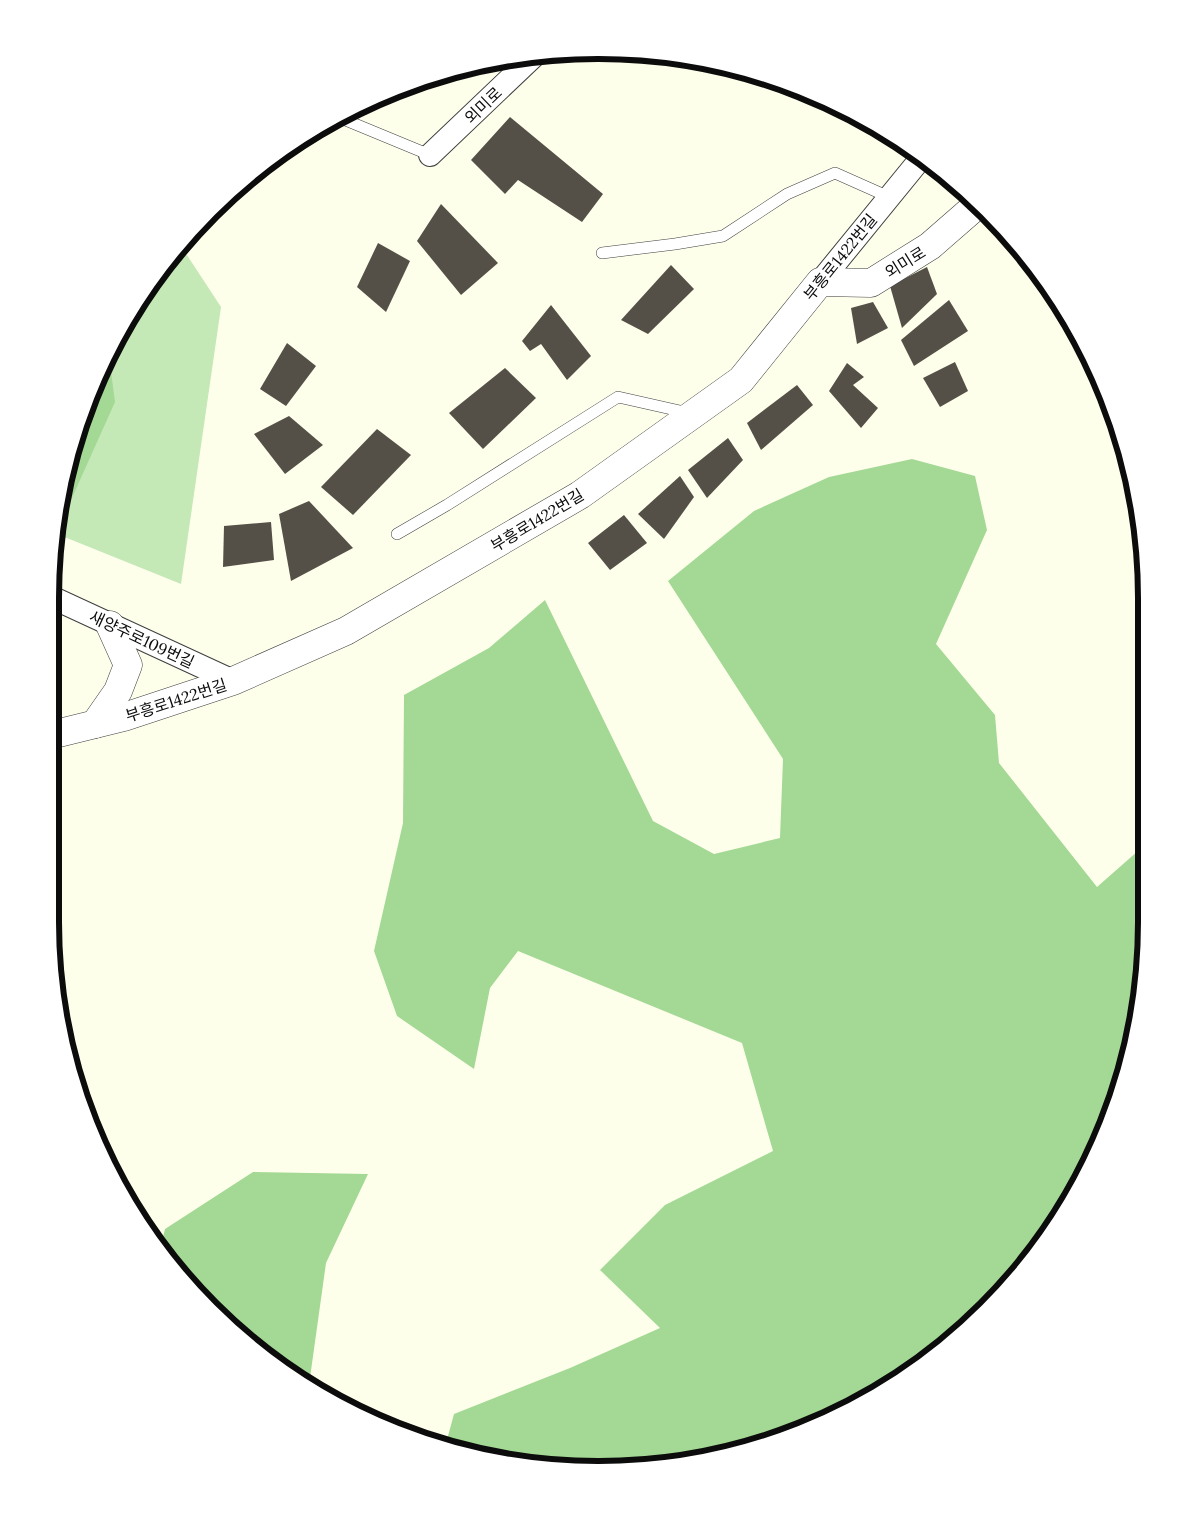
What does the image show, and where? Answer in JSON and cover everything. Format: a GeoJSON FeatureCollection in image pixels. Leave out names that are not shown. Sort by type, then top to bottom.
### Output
{"type":"FeatureCollection","features":[{"type":"Feature","properties":{"kind":"street","name":"외미로"},"geometry":{"type":"LineString","coordinates":[[430,155],[526,63]]}},
{"type":"Feature","properties":{"kind":"street","name":"부흥로1422번길"},"geometry":{"type":"LineString","coordinates":[[59,732],[124,718],[233,681],[346,631],[580,495],[741,380],[917,163]]}},
{"type":"Feature","properties":{"kind":"street","name":"외미로"},"geometry":{"type":"LineString","coordinates":[[820,282],[872,283],[930,246],[972,209]]}},
{"type":"Feature","properties":{"kind":"street","name":"새양주로109번길"},"geometry":{"type":"LineString","coordinates":[[59,601],[233,681]]}},
{"type":"Feature","properties":{"kind":"street"},"geometry":{"type":"LineString","coordinates":[[95,724],[118,691],[128,665],[110,625]]}},
{"type":"Feature","properties":{"kind":"lane"},"geometry":{"type":"LineString","coordinates":[[347,121],[430,155]]}},
{"type":"Feature","properties":{"kind":"lane"},"geometry":{"type":"LineString","coordinates":[[602,254],[722,236],[787,194],[835,173],[889,197]]}},
{"type":"Feature","properties":{"kind":"lane"},"geometry":{"type":"LineString","coordinates":[[397,534],[447,505],[618,397],[694,414]]}},
{"type":"Feature","properties":{"kind":"green space"},"geometry":{"type":"Polygon","coordinates":[[[185,252],[221,307],[181,584],[62,536],[77,459],[87,425],[100,392],[114,360],[131,329],[170,270],[185,252]]]}},
{"type":"Feature","properties":{"kind":"green space"},"geometry":{"type":"Polygon","coordinates":[[[110,368],[115,402],[66,512],[77,459],[87,425],[110,368]]]}},
{"type":"Feature","properties":{"kind":"green space"},"geometry":{"type":"Polygon","coordinates":[[[912,459],[975,476],[987,530],[936,644],[995,715],[999,763],[1097,887],[1138,851],[1138,922],[1134,992],[1120,1061],[1110,1095],[1097,1128],[1083,1160],[1047,1221],[1027,1250],[980,1303],[927,1350],[868,1389],[837,1406],[772,1433],[704,1451],[669,1457],[634,1460],[563,1460],[493,1451],[447,1439],[454,1414],[570,1368],[660,1328],[600,1270],[665,1205],[773,1151],[742,1043],[518,951],[490,988],[474,1069],[397,1016],[374,951],[403,823],[404,695],[489,648],[545,600],[653,821],[714,854],[780,838],[783,759],[668,581],[754,511],[829,477],[912,459]]]}},
{"type":"Feature","properties":{"kind":"green space"},"geometry":{"type":"Polygon","coordinates":[[[253,1172],[368,1174],[326,1263],[310,1377],[270,1350],[217,1303],[170,1250],[162,1239],[165,1229],[253,1172]]]}},
{"type":"Feature","properties":{"kind":"building"},"geometry":{"type":"Polygon","coordinates":[[[510,117],[603,194],[582,222],[518,180],[505,194],[471,160],[510,117]]]}},
{"type":"Feature","properties":{"kind":"building"},"geometry":{"type":"Polygon","coordinates":[[[441,204],[498,263],[461,295],[417,241],[441,204]]]}},
{"type":"Feature","properties":{"kind":"building"},"geometry":{"type":"Polygon","coordinates":[[[378,243],[410,261],[386,312],[357,287],[378,243]]]}},
{"type":"Feature","properties":{"kind":"building"},"geometry":{"type":"Polygon","coordinates":[[[671,265],[694,289],[648,334],[621,320],[671,265]]]}},
{"type":"Feature","properties":{"kind":"building"},"geometry":{"type":"Polygon","coordinates":[[[927,267],[937,294],[902,328],[890,286],[927,267]]]}},
{"type":"Feature","properties":{"kind":"building"},"geometry":{"type":"Polygon","coordinates":[[[949,300],[968,331],[914,366],[901,340],[949,300]]]}},
{"type":"Feature","properties":{"kind":"building"},"geometry":{"type":"Polygon","coordinates":[[[873,302],[888,328],[857,344],[851,308],[873,302]]]}},
{"type":"Feature","properties":{"kind":"building"},"geometry":{"type":"Polygon","coordinates":[[[551,305],[591,356],[567,380],[541,344],[530,351],[522,341],[551,305]]]}},
{"type":"Feature","properties":{"kind":"building"},"geometry":{"type":"Polygon","coordinates":[[[287,343],[316,366],[286,406],[260,389],[287,343]]]}},
{"type":"Feature","properties":{"kind":"building"},"geometry":{"type":"Polygon","coordinates":[[[955,362],[968,391],[940,407],[923,378],[955,362]]]}},
{"type":"Feature","properties":{"kind":"building"},"geometry":{"type":"Polygon","coordinates":[[[847,363],[864,377],[853,385],[878,408],[861,428],[829,391],[847,363]]]}},
{"type":"Feature","properties":{"kind":"building"},"geometry":{"type":"Polygon","coordinates":[[[505,368],[536,398],[483,449],[449,413],[505,368]]]}},
{"type":"Feature","properties":{"kind":"building"},"geometry":{"type":"Polygon","coordinates":[[[797,385],[813,405],[761,450],[747,423],[797,385]]]}},
{"type":"Feature","properties":{"kind":"building"},"geometry":{"type":"Polygon","coordinates":[[[289,416],[323,445],[285,474],[254,434],[289,416]]]}},
{"type":"Feature","properties":{"kind":"building"},"geometry":{"type":"Polygon","coordinates":[[[377,429],[411,455],[353,515],[321,487],[377,429]]]}},
{"type":"Feature","properties":{"kind":"building"},"geometry":{"type":"Polygon","coordinates":[[[728,438],[743,460],[707,498],[688,470],[728,438]]]}},
{"type":"Feature","properties":{"kind":"building"},"geometry":{"type":"Polygon","coordinates":[[[680,476],[694,497],[664,539],[638,514],[680,476]]]}},
{"type":"Feature","properties":{"kind":"building"},"geometry":{"type":"Polygon","coordinates":[[[309,501],[353,548],[291,581],[279,514],[309,501]]]}},
{"type":"Feature","properties":{"kind":"building"},"geometry":{"type":"Polygon","coordinates":[[[624,515],[647,543],[610,570],[588,543],[624,515]]]}},
{"type":"Feature","properties":{"kind":"building"},"geometry":{"type":"Polygon","coordinates":[[[271,522],[274,560],[223,567],[224,526],[271,522]]]}}]}
